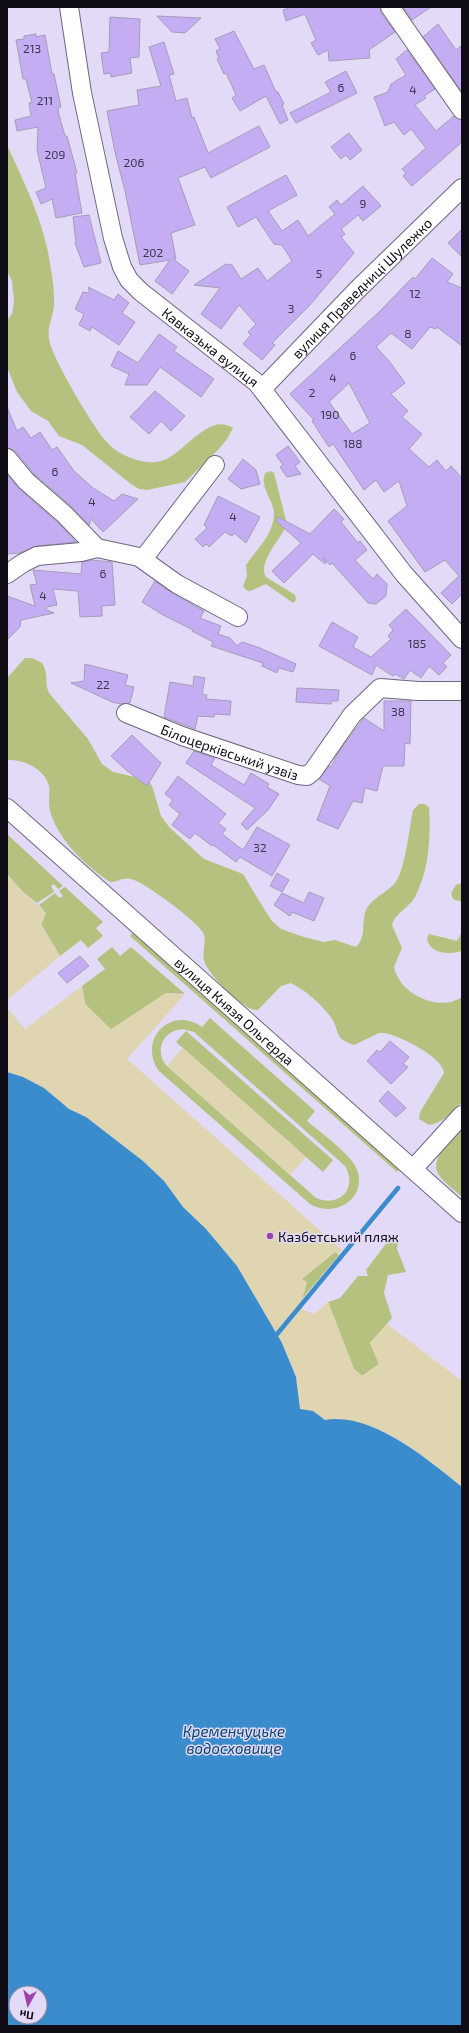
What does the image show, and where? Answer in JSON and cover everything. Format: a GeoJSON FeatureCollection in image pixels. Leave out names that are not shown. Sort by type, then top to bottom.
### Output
{"type":"FeatureCollection","features":[{"type":"Feature","properties":{"kind":"street","name":"Кавказька вулиця"},"geometry":{"type":"LineString","coordinates":[[69,7],[86,114],[113,238],[122,267],[129,280],[141,292],[245,372],[262,389],[404,574],[462,639]]}},
{"type":"Feature","properties":{"kind":"street"},"geometry":{"type":"LineString","coordinates":[[390,7],[462,110]]}},
{"type":"Feature","properties":{"kind":"street","name":"вулиця Праведниці Шулежко"},"geometry":{"type":"LineString","coordinates":[[262,389],[358,289],[462,188]]}},
{"type":"Feature","properties":{"kind":"street"},"geometry":{"type":"LineString","coordinates":[[7,458],[26,481],[64,514],[98,548]]}},
{"type":"Feature","properties":{"kind":"street"},"geometry":{"type":"LineString","coordinates":[[143,559],[216,464]]}},
{"type":"Feature","properties":{"kind":"street"},"geometry":{"type":"LineString","coordinates":[[7,574],[33,557],[81,552],[98,548],[143,559],[177,584],[238,617]]}},
{"type":"Feature","properties":{"kind":"street","name":"Білоцерківський узвіз"},"geometry":{"type":"LineString","coordinates":[[126,713],[182,736],[298,775],[307,776],[313,771],[352,715],[380,688],[418,691],[462,690]]}},
{"type":"Feature","properties":{"kind":"street","name":"вулиця Князя Ольгерда"},"geometry":{"type":"LineString","coordinates":[[7,808],[462,1213]]}},
{"type":"Feature","properties":{"kind":"street"},"geometry":{"type":"LineString","coordinates":[[413,1168],[462,1115]]}},
{"type":"Feature","properties":{"kind":"green space"},"geometry":{"type":"Polygon","coordinates":[[[7,145],[25,184],[45,238],[54,299],[49,330],[51,348],[73,391],[92,422],[106,441],[120,453],[140,461],[156,462],[169,457],[196,436],[214,425],[224,424],[233,428],[219,449],[185,482],[147,490],[139,489],[82,445],[59,436],[48,421],[31,411],[17,392],[7,367],[7,321],[12,314],[14,301],[12,281],[7,271],[7,145]]]}},
{"type":"Feature","properties":{"kind":"green space"},"geometry":{"type":"Polygon","coordinates":[[[271,471],[274,473],[287,524],[267,557],[264,571],[266,577],[295,595],[296,600],[293,603],[266,584],[250,591],[246,590],[243,586],[247,576],[246,565],[264,542],[273,522],[274,510],[264,484],[265,473],[271,471]]]}},
{"type":"Feature","properties":{"kind":"green space"},"geometry":{"type":"Polygon","coordinates":[[[25,658],[32,658],[42,663],[45,670],[49,693],[88,739],[102,764],[113,772],[148,780],[152,786],[161,816],[170,828],[204,859],[243,874],[272,921],[281,929],[324,942],[335,940],[356,947],[362,939],[366,910],[373,901],[394,884],[400,873],[405,856],[413,810],[419,804],[424,804],[429,807],[430,830],[428,853],[420,887],[415,897],[396,917],[392,925],[402,948],[394,967],[397,977],[412,993],[421,998],[432,1002],[442,1003],[453,1001],[462,997],[462,1102],[451,1113],[439,1122],[429,1125],[419,1119],[420,1112],[444,1073],[442,1067],[429,1054],[400,1038],[385,1033],[379,1033],[354,1045],[347,1042],[340,1036],[330,1016],[322,1006],[307,993],[291,983],[281,986],[258,1010],[252,1009],[236,999],[213,976],[205,963],[203,955],[205,939],[202,931],[180,910],[157,893],[137,881],[123,879],[110,882],[76,854],[60,833],[54,822],[49,805],[49,786],[43,774],[26,763],[7,760],[7,678],[25,658]]]}},
{"type":"Feature","properties":{"kind":"green space"},"geometry":{"type":"Polygon","coordinates":[[[7,834],[63,886],[58,889],[54,884],[51,886],[54,892],[37,903],[22,891],[7,874],[7,834]]]}},
{"type":"Feature","properties":{"kind":"green space"},"geometry":{"type":"Polygon","coordinates":[[[462,883],[462,902],[453,899],[451,893],[456,885],[462,883]]]}},
{"type":"Feature","properties":{"kind":"green space"},"geometry":{"type":"Polygon","coordinates":[[[65,887],[103,922],[96,928],[103,936],[88,948],[81,940],[60,956],[41,924],[46,913],[39,905],[55,893],[59,898],[63,896],[59,891],[65,887]]]}},
{"type":"Feature","properties":{"kind":"green space"},"geometry":{"type":"Polygon","coordinates":[[[135,930],[402,1166],[397,1172],[130,936],[135,930]]]}},
{"type":"Feature","properties":{"kind":"green space"},"geometry":{"type":"Polygon","coordinates":[[[462,932],[462,951],[457,952],[440,952],[431,947],[427,938],[429,934],[457,941],[462,932]]]}},
{"type":"Feature","properties":{"kind":"green space"},"geometry":{"type":"Polygon","coordinates":[[[112,947],[120,956],[131,947],[185,994],[166,993],[111,1030],[85,1004],[82,986],[105,969],[97,959],[112,947]]]}},
{"type":"Feature","properties":{"kind":"green space"},"geometry":{"type":"Polygon","coordinates":[[[210,1018],[315,1111],[307,1121],[345,1153],[354,1164],[358,1175],[359,1185],[355,1194],[349,1201],[341,1206],[331,1209],[321,1208],[310,1204],[159,1071],[153,1059],[152,1048],[155,1038],[161,1029],[169,1023],[179,1020],[190,1021],[202,1027],[210,1018]],[[182,1029],[175,1030],[166,1037],[161,1047],[162,1058],[165,1064],[316,1198],[332,1200],[339,1198],[344,1194],[348,1188],[349,1182],[345,1166],[194,1032],[182,1029]]]}},
{"type":"Feature","properties":{"kind":"green space"},"geometry":{"type":"Polygon","coordinates":[[[186,1031],[333,1160],[323,1172],[176,1042],[186,1031]]]}},
{"type":"Feature","properties":{"kind":"green space"},"geometry":{"type":"Polygon","coordinates":[[[462,1128],[462,1197],[444,1181],[436,1169],[439,1156],[447,1143],[462,1128]]]}},
{"type":"Feature","properties":{"kind":"green space"},"geometry":{"type":"Polygon","coordinates":[[[392,1236],[398,1242],[397,1249],[406,1272],[388,1275],[384,1293],[392,1318],[370,1343],[379,1364],[362,1376],[354,1369],[328,1302],[340,1298],[358,1276],[368,1276],[366,1270],[392,1236]]]}},
{"type":"Feature","properties":{"kind":"green space"},"geometry":{"type":"Polygon","coordinates":[[[335,1252],[339,1255],[302,1299],[307,1282],[301,1279],[335,1252]]]}},
{"type":"Feature","properties":{"kind":"sand"},"geometry":{"type":"Polygon","coordinates":[[[7,874],[22,891],[46,913],[41,925],[60,956],[7,1000],[7,874]]]}},
{"type":"Feature","properties":{"kind":"sand","name":"Казбетський пляж"},"geometry":{"type":"Polygon","coordinates":[[[82,986],[85,1004],[111,1029],[166,993],[184,995],[127,1059],[342,1250],[339,1255],[335,1252],[302,1279],[307,1282],[302,1299],[303,1310],[314,1314],[328,1302],[354,1369],[362,1376],[379,1364],[370,1343],[387,1324],[462,1381],[462,1487],[405,1444],[384,1432],[373,1427],[337,1418],[260,1480],[299,1410],[296,1377],[282,1343],[237,1266],[206,1229],[183,1207],[164,1181],[143,1161],[86,1117],[69,1109],[44,1088],[23,1077],[7,1072],[7,1008],[25,1029],[82,986]]]}},
{"type":"Feature","properties":{"kind":"sand"},"geometry":{"type":"Polygon","coordinates":[[[183,1048],[306,1157],[290,1175],[167,1066],[183,1048]]]}},
{"type":"Feature","properties":{"kind":"water","name":"Кременчуцьке водосховище"},"geometry":{"type":"Polygon","coordinates":[[[7,1072],[23,1077],[44,1088],[69,1109],[86,1117],[143,1161],[164,1181],[183,1207],[206,1229],[237,1266],[282,1343],[296,1377],[300,1409],[313,1411],[325,1420],[343,1419],[361,1423],[380,1430],[416,1451],[462,1487],[462,2026],[7,2026],[7,1072]]]}},
{"type":"Feature","properties":{"kind":"building"},"geometry":{"type":"Polygon","coordinates":[[[292,7],[380,7],[381,13],[395,32],[369,50],[370,58],[329,61],[328,50],[318,55],[311,43],[316,40],[305,14],[286,21],[283,10],[292,7]]]}},
{"type":"Feature","properties":{"kind":"building"},"geometry":{"type":"Polygon","coordinates":[[[403,7],[431,7],[412,20],[403,7]]]}},
{"type":"Feature","properties":{"kind":"building"},"geometry":{"type":"Polygon","coordinates":[[[157,16],[201,18],[185,33],[172,32],[157,16]]]}},
{"type":"Feature","properties":{"kind":"building"},"geometry":{"type":"Polygon","coordinates":[[[110,17],[140,19],[139,57],[130,58],[132,73],[111,77],[110,73],[104,74],[101,53],[109,52],[110,17]]]}},
{"type":"Feature","properties":{"kind":"building"},"geometry":{"type":"Polygon","coordinates":[[[438,24],[456,50],[462,45],[462,92],[423,37],[438,24]]]}},
{"type":"Feature","properties":{"kind":"building"},"geometry":{"type":"Polygon","coordinates":[[[234,31],[254,69],[264,65],[276,92],[278,92],[284,104],[282,105],[288,120],[280,124],[266,96],[240,111],[232,98],[236,95],[226,73],[224,74],[217,59],[219,58],[216,51],[220,49],[215,39],[234,31]]]}},
{"type":"Feature","properties":{"kind":"building"},"geometry":{"type":"Polygon","coordinates":[[[36,34],[36,37],[45,35],[52,74],[54,74],[61,107],[58,108],[59,115],[65,136],[67,136],[77,173],[75,173],[82,213],[56,218],[52,199],[41,204],[36,192],[46,188],[37,150],[38,127],[17,131],[15,120],[31,116],[29,103],[32,103],[26,79],[23,79],[16,40],[24,39],[24,36],[36,34]]]}},
{"type":"Feature","properties":{"kind":"building"},"geometry":{"type":"Polygon","coordinates":[[[164,42],[174,74],[169,75],[176,101],[187,98],[192,118],[194,117],[208,153],[259,126],[270,147],[211,178],[205,167],[178,178],[195,225],[171,233],[176,259],[173,259],[189,271],[172,294],[155,281],[170,260],[140,265],[107,111],[139,105],[137,90],[161,86],[149,47],[164,42]]]}},
{"type":"Feature","properties":{"kind":"building"},"geometry":{"type":"Polygon","coordinates":[[[407,50],[435,89],[424,96],[426,98],[415,105],[436,131],[454,116],[462,120],[462,142],[412,186],[403,176],[406,173],[402,169],[426,148],[411,129],[404,135],[394,122],[385,126],[374,97],[388,92],[391,84],[406,75],[396,59],[407,50]]]}},
{"type":"Feature","properties":{"kind":"building"},"geometry":{"type":"Polygon","coordinates":[[[346,71],[357,93],[296,123],[290,113],[331,92],[325,82],[346,71]]]}},
{"type":"Feature","properties":{"kind":"building"},"geometry":{"type":"Polygon","coordinates":[[[349,133],[362,150],[350,160],[346,155],[341,159],[331,147],[349,133]]]}},
{"type":"Feature","properties":{"kind":"building"},"geometry":{"type":"Polygon","coordinates":[[[286,175],[297,195],[268,211],[282,231],[298,220],[308,236],[335,214],[329,207],[337,200],[341,205],[363,186],[381,206],[363,221],[358,215],[341,229],[345,234],[341,237],[354,253],[309,306],[272,343],[275,345],[262,360],[243,344],[251,335],[248,332],[256,324],[239,305],[221,329],[201,314],[220,288],[194,285],[226,264],[232,265],[241,279],[258,268],[267,281],[292,261],[282,245],[274,244],[256,217],[238,227],[227,207],[286,175]]]}},
{"type":"Feature","properties":{"kind":"building"},"geometry":{"type":"Polygon","coordinates":[[[89,215],[101,263],[84,267],[75,243],[73,217],[89,215]]]}},
{"type":"Feature","properties":{"kind":"building"},"geometry":{"type":"Polygon","coordinates":[[[462,229],[462,257],[448,243],[462,229]]]}},
{"type":"Feature","properties":{"kind":"building"},"geometry":{"type":"Polygon","coordinates":[[[432,258],[453,274],[447,282],[462,288],[462,346],[437,327],[436,329],[430,327],[412,349],[391,333],[376,347],[390,362],[405,383],[391,394],[408,411],[402,417],[422,434],[409,449],[429,467],[437,460],[446,471],[451,466],[462,478],[462,594],[452,604],[441,593],[459,576],[445,560],[425,572],[388,521],[407,506],[399,481],[384,492],[376,480],[364,490],[333,444],[329,447],[312,421],[314,420],[290,394],[379,312],[413,277],[415,279],[432,258]],[[349,383],[329,402],[352,434],[370,423],[349,383]]]}},
{"type":"Feature","properties":{"kind":"building"},"geometry":{"type":"Polygon","coordinates":[[[88,287],[114,300],[118,294],[129,303],[122,313],[135,322],[119,345],[92,327],[90,331],[79,325],[84,314],[75,309],[83,292],[90,293],[88,287]]]}},
{"type":"Feature","properties":{"kind":"building"},"geometry":{"type":"Polygon","coordinates":[[[159,334],[177,347],[174,351],[214,379],[201,397],[160,367],[147,385],[125,385],[129,374],[111,366],[118,351],[138,363],[159,334]]]}},
{"type":"Feature","properties":{"kind":"building"},"geometry":{"type":"Polygon","coordinates":[[[155,391],[185,416],[171,431],[161,421],[149,434],[130,417],[155,391]]]}},
{"type":"Feature","properties":{"kind":"building"},"geometry":{"type":"Polygon","coordinates":[[[7,407],[17,431],[23,427],[31,438],[40,432],[52,450],[57,447],[74,471],[93,488],[114,501],[122,494],[138,499],[103,532],[91,519],[89,525],[71,506],[34,474],[15,451],[7,448],[7,407]]]}},
{"type":"Feature","properties":{"kind":"building"},"geometry":{"type":"Polygon","coordinates":[[[288,446],[300,462],[295,466],[301,474],[287,477],[280,467],[283,465],[276,455],[288,446]]]}},
{"type":"Feature","properties":{"kind":"building"},"geometry":{"type":"Polygon","coordinates":[[[243,459],[256,470],[260,484],[241,489],[228,479],[243,459]]]}},
{"type":"Feature","properties":{"kind":"building"},"geometry":{"type":"Polygon","coordinates":[[[7,474],[19,489],[57,522],[76,542],[36,546],[19,553],[7,554],[7,474]]]}},
{"type":"Feature","properties":{"kind":"building"},"geometry":{"type":"Polygon","coordinates":[[[218,496],[260,517],[246,543],[234,533],[232,536],[225,532],[209,547],[206,544],[203,547],[195,539],[207,528],[204,525],[218,496]]]}},
{"type":"Feature","properties":{"kind":"building"},"geometry":{"type":"Polygon","coordinates":[[[334,509],[344,519],[341,522],[358,543],[360,541],[367,550],[355,560],[373,579],[377,574],[387,584],[386,596],[376,604],[368,603],[332,563],[330,565],[323,557],[326,562],[325,564],[313,554],[284,583],[272,571],[301,543],[276,521],[278,517],[310,534],[334,509]]]}},
{"type":"Feature","properties":{"kind":"building"},"geometry":{"type":"Polygon","coordinates":[[[91,560],[112,562],[115,605],[102,606],[102,616],[80,617],[78,591],[53,589],[57,605],[46,607],[47,610],[54,613],[21,620],[20,627],[7,640],[7,596],[35,606],[30,585],[37,584],[33,570],[81,574],[82,562],[91,560]]]}},
{"type":"Feature","properties":{"kind":"building"},"geometry":{"type":"Polygon","coordinates":[[[155,581],[172,593],[204,611],[200,618],[221,626],[218,634],[230,638],[237,646],[242,642],[260,648],[296,664],[293,672],[279,668],[277,673],[262,666],[263,663],[211,646],[213,642],[142,602],[155,581]]]}},
{"type":"Feature","properties":{"kind":"building"},"geometry":{"type":"Polygon","coordinates":[[[406,609],[451,655],[443,663],[447,667],[439,675],[429,666],[421,678],[410,670],[404,679],[395,674],[393,676],[376,665],[372,675],[319,646],[332,622],[358,637],[353,647],[371,657],[391,639],[388,636],[393,630],[389,625],[406,609]]]}},
{"type":"Feature","properties":{"kind":"building"},"geometry":{"type":"Polygon","coordinates":[[[85,664],[128,675],[125,685],[134,687],[130,703],[121,704],[112,702],[71,683],[84,681],[85,664]]]}},
{"type":"Feature","properties":{"kind":"building"},"geometry":{"type":"Polygon","coordinates":[[[194,676],[205,678],[202,694],[207,695],[206,699],[231,701],[230,715],[215,714],[214,717],[198,716],[195,729],[164,717],[170,682],[193,686],[194,676]]]}},
{"type":"Feature","properties":{"kind":"building"},"geometry":{"type":"Polygon","coordinates":[[[297,688],[339,690],[338,701],[332,701],[331,704],[296,702],[297,688]]]}},
{"type":"Feature","properties":{"kind":"building"},"geometry":{"type":"Polygon","coordinates":[[[384,701],[411,701],[410,744],[405,743],[404,766],[383,766],[377,791],[365,788],[362,803],[353,801],[338,829],[317,820],[330,786],[319,779],[329,766],[331,767],[338,753],[364,718],[384,731],[384,701]]]}},
{"type":"Feature","properties":{"kind":"building"},"geometry":{"type":"Polygon","coordinates":[[[132,735],[161,763],[147,786],[111,756],[132,735]]]}},
{"type":"Feature","properties":{"kind":"building"},"geometry":{"type":"Polygon","coordinates":[[[194,751],[215,758],[211,765],[244,785],[251,773],[269,784],[267,787],[279,794],[268,810],[247,830],[241,824],[255,808],[186,763],[194,751]]]}},
{"type":"Feature","properties":{"kind":"building"},"geometry":{"type":"Polygon","coordinates":[[[178,776],[226,814],[218,823],[226,829],[222,834],[243,850],[257,827],[290,845],[272,876],[240,857],[236,862],[195,833],[190,839],[172,825],[180,814],[169,805],[173,800],[165,794],[178,776]]]}},
{"type":"Feature","properties":{"kind":"building"},"geometry":{"type":"Polygon","coordinates":[[[277,873],[289,880],[282,892],[270,886],[277,873]]]}},
{"type":"Feature","properties":{"kind":"building"},"geometry":{"type":"Polygon","coordinates":[[[309,892],[324,898],[314,921],[292,912],[290,916],[274,905],[282,893],[304,903],[309,892]]]}},
{"type":"Feature","properties":{"kind":"building"},"geometry":{"type":"Polygon","coordinates":[[[80,956],[89,966],[67,983],[58,973],[80,956]]]}},
{"type":"Feature","properties":{"kind":"building"},"geometry":{"type":"Polygon","coordinates":[[[390,1041],[409,1057],[403,1064],[408,1067],[391,1084],[367,1061],[377,1050],[380,1052],[390,1041]]]}},
{"type":"Feature","properties":{"kind":"building"},"geometry":{"type":"Polygon","coordinates":[[[388,1091],[406,1108],[396,1117],[379,1101],[388,1091]]]}},
{"type":"Feature","properties":{"kind":"waterway"},"geometry":{"type":"LineString","coordinates":[[273,1339],[398,1188]]}},
{"type":"Feature","properties":{"kind":"place","name":"Казбетський пляж"},"geometry":{"type":"Point","coordinates":[270,1236]}}]}
